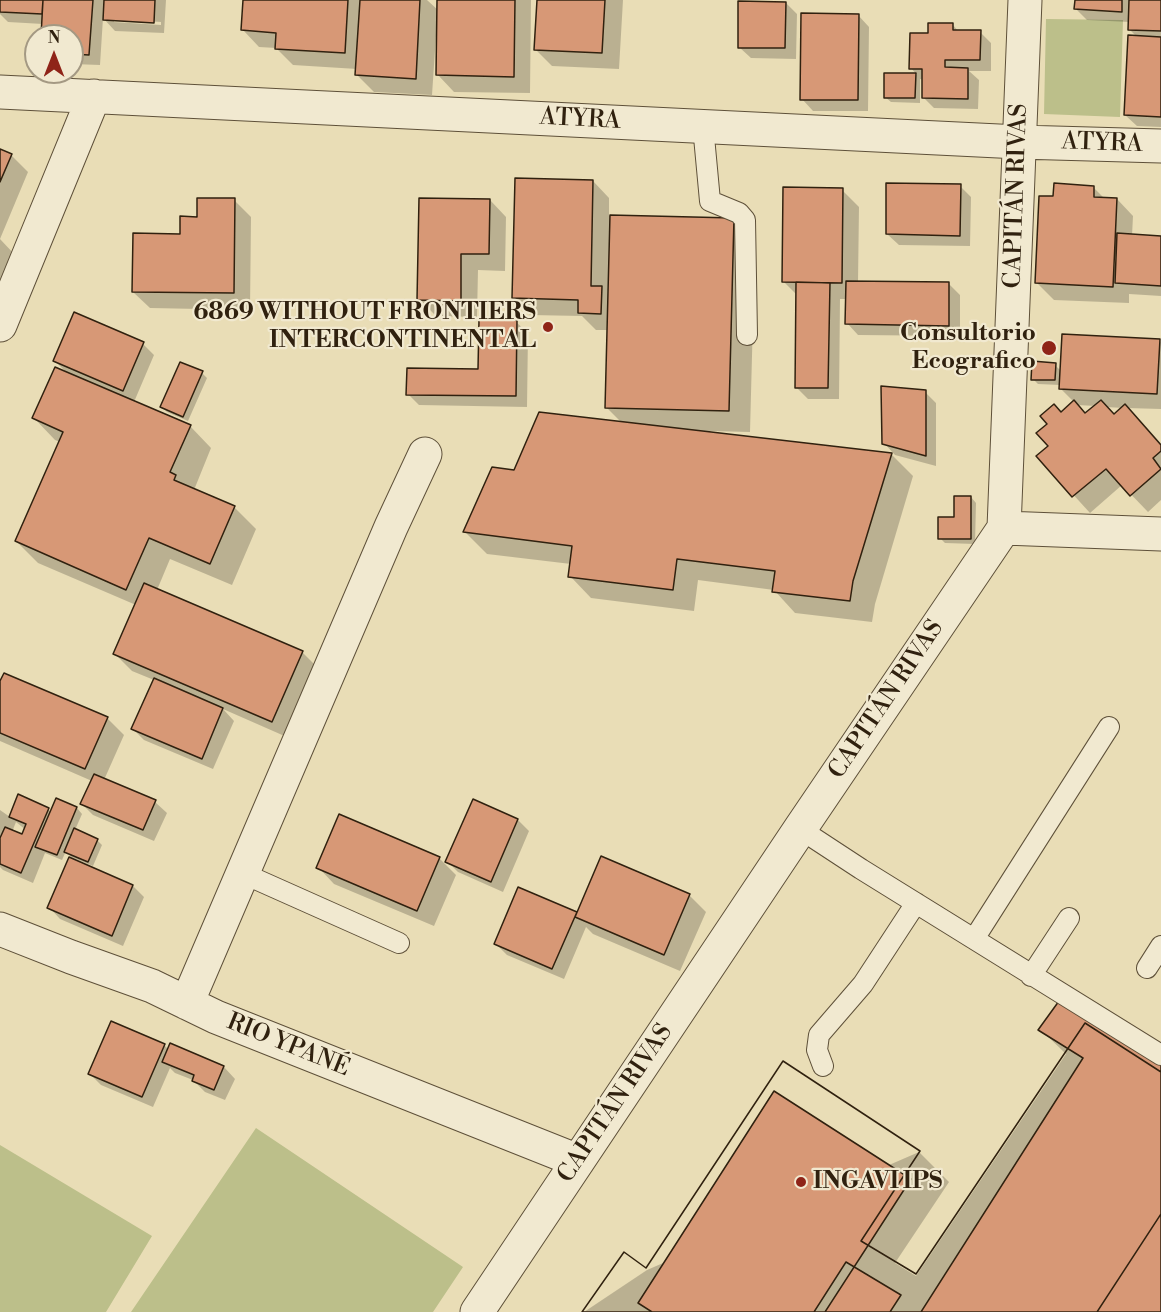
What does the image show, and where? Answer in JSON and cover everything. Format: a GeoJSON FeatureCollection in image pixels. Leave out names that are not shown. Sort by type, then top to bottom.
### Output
{"type":"FeatureCollection","features":[{"type":"Feature","properties":{"kind":"street","name":"CAPITÁN RIVAS"},"geometry":{"type":"LineString","coordinates":[[477,1312],[1004,528],[1025,0]]}},
{"type":"Feature","properties":{"kind":"street","name":"ATYRA"},"geometry":{"type":"LineString","coordinates":[[0,92],[1019,142],[1161,146]]}},
{"type":"Feature","properties":{"kind":"street"},"geometry":{"type":"LineString","coordinates":[[0,325],[94,96]]}},
{"type":"Feature","properties":{"kind":"street"},"geometry":{"type":"LineString","coordinates":[[186,1003],[424,453]]}},
{"type":"Feature","properties":{"kind":"street"},"geometry":{"type":"LineString","coordinates":[[1004,528],[1161,534]]}},
{"type":"Feature","properties":{"kind":"street","name":"RIO YPANÉ"},"geometry":{"type":"LineString","coordinates":[[0,929],[152,986],[216,1017],[578,1161]]}},
{"type":"Feature","properties":{"kind":"lane"},"geometry":{"type":"LineString","coordinates":[[703,126],[711,201],[739,213],[745,220],[747,334]]}},
{"type":"Feature","properties":{"kind":"lane"},"geometry":{"type":"LineString","coordinates":[[974,939],[1109,726]]}},
{"type":"Feature","properties":{"kind":"lane"},"geometry":{"type":"LineString","coordinates":[[800,829],[1031,976],[1161,1055]]}},
{"type":"Feature","properties":{"kind":"lane"},"geometry":{"type":"LineString","coordinates":[[242,873],[399,943]]}},
{"type":"Feature","properties":{"kind":"lane"},"geometry":{"type":"LineString","coordinates":[[823,1066],[817,1050],[819,1035],[863,984],[916,903]]}},
{"type":"Feature","properties":{"kind":"lane"},"geometry":{"type":"LineString","coordinates":[[1031,976],[1069,918]]}},
{"type":"Feature","properties":{"kind":"lane"},"geometry":{"type":"LineString","coordinates":[[1147,968],[1161,946]]}},
{"type":"Feature","properties":{"kind":"green space"},"geometry":{"type":"Polygon","coordinates":[[[1046,19],[1123,20],[1120,117],[1044,114],[1046,19]]]}},
{"type":"Feature","properties":{"kind":"green space"},"geometry":{"type":"Polygon","coordinates":[[[256,1128],[463,1267],[433,1312],[131,1312],[256,1128]]]}},
{"type":"Feature","properties":{"kind":"green space"},"geometry":{"type":"Polygon","coordinates":[[[0,1145],[152,1236],[106,1312],[0,1312],[0,1145]]]}},
{"type":"Feature","properties":{"kind":"building"},"geometry":{"type":"Polygon","coordinates":[[[0,0],[43,0],[42,14],[0,12],[0,0]]]}},
{"type":"Feature","properties":{"kind":"building"},"geometry":{"type":"Polygon","coordinates":[[[43,0],[93,0],[89,55],[84,55],[84,24],[42,24],[43,0]]]}},
{"type":"Feature","properties":{"kind":"building"},"geometry":{"type":"Polygon","coordinates":[[[104,0],[155,0],[154,23],[103,20],[104,0]]]}},
{"type":"Feature","properties":{"kind":"building"},"geometry":{"type":"Polygon","coordinates":[[[243,0],[348,0],[345,53],[275,49],[276,33],[241,30],[243,0]]]}},
{"type":"Feature","properties":{"kind":"building"},"geometry":{"type":"Polygon","coordinates":[[[360,0],[420,0],[416,79],[355,75],[360,0]]]}},
{"type":"Feature","properties":{"kind":"building"},"geometry":{"type":"Polygon","coordinates":[[[437,0],[515,0],[514,77],[436,75],[437,0]]]}},
{"type":"Feature","properties":{"kind":"building"},"geometry":{"type":"Polygon","coordinates":[[[537,0],[605,0],[602,53],[534,50],[537,0]]]}},
{"type":"Feature","properties":{"kind":"building"},"geometry":{"type":"Polygon","coordinates":[[[1075,0],[1122,0],[1122,12],[1074,9],[1075,0]]]}},
{"type":"Feature","properties":{"kind":"building"},"geometry":{"type":"Polygon","coordinates":[[[1129,0],[1161,0],[1161,31],[1128,30],[1129,0]]]}},
{"type":"Feature","properties":{"kind":"building"},"geometry":{"type":"Polygon","coordinates":[[[738,1],[786,2],[785,48],[738,48],[738,1]]]}},
{"type":"Feature","properties":{"kind":"building"},"geometry":{"type":"Polygon","coordinates":[[[801,13],[859,14],[858,100],[800,100],[801,13]]]}},
{"type":"Feature","properties":{"kind":"building"},"geometry":{"type":"Polygon","coordinates":[[[928,23],[953,23],[953,30],[981,30],[980,60],[945,60],[945,67],[968,68],[968,99],[922,98],[922,69],[909,69],[910,33],[928,33],[928,23]]]}},
{"type":"Feature","properties":{"kind":"building"},"geometry":{"type":"Polygon","coordinates":[[[1128,35],[1161,37],[1161,117],[1124,115],[1128,35]]]}},
{"type":"Feature","properties":{"kind":"building"},"geometry":{"type":"Polygon","coordinates":[[[884,73],[916,73],[915,98],[884,98],[884,73]]]}},
{"type":"Feature","properties":{"kind":"building"},"geometry":{"type":"Polygon","coordinates":[[[0,149],[12,154],[0,182],[0,149]]]}},
{"type":"Feature","properties":{"kind":"building"},"geometry":{"type":"Polygon","coordinates":[[[515,178],[593,180],[591,286],[602,286],[601,314],[578,313],[578,300],[512,298],[515,178]]]}},
{"type":"Feature","properties":{"kind":"building"},"geometry":{"type":"Polygon","coordinates":[[[886,183],[961,184],[960,236],[886,234],[886,183]]]}},
{"type":"Feature","properties":{"kind":"building"},"geometry":{"type":"Polygon","coordinates":[[[1054,183],[1094,186],[1094,197],[1117,198],[1113,287],[1035,283],[1039,196],[1053,196],[1054,183]]]}},
{"type":"Feature","properties":{"kind":"building"},"geometry":{"type":"Polygon","coordinates":[[[783,187],[843,188],[842,283],[782,282],[783,187]]]}},
{"type":"Feature","properties":{"kind":"building"},"geometry":{"type":"Polygon","coordinates":[[[197,198],[235,198],[234,293],[132,292],[133,233],[180,234],[180,216],[197,217],[197,198]]]}},
{"type":"Feature","properties":{"kind":"building"},"geometry":{"type":"Polygon","coordinates":[[[419,198],[490,199],[489,254],[461,254],[461,301],[417,300],[419,198]]]}},
{"type":"Feature","properties":{"kind":"building"},"geometry":{"type":"Polygon","coordinates":[[[610,215],[734,218],[729,411],[605,408],[610,215]]]}},
{"type":"Feature","properties":{"kind":"building"},"geometry":{"type":"Polygon","coordinates":[[[1117,233],[1161,236],[1161,286],[1115,283],[1117,233]]]}},
{"type":"Feature","properties":{"kind":"building"},"geometry":{"type":"Polygon","coordinates":[[[846,281],[949,282],[949,326],[845,324],[846,281]]]}},
{"type":"Feature","properties":{"kind":"building"},"geometry":{"type":"Polygon","coordinates":[[[796,282],[830,283],[828,388],[795,388],[796,282]]]}},
{"type":"Feature","properties":{"kind":"building"},"geometry":{"type":"Polygon","coordinates":[[[74,312],[144,342],[123,391],[53,361],[74,312]]]}},
{"type":"Feature","properties":{"kind":"building"},"geometry":{"type":"Polygon","coordinates":[[[479,320],[517,320],[516,396],[406,395],[407,368],[478,369],[479,320]]]}},
{"type":"Feature","properties":{"kind":"building"},"geometry":{"type":"Polygon","coordinates":[[[1062,334],[1160,339],[1157,394],[1059,389],[1062,334]]]}},
{"type":"Feature","properties":{"kind":"building"},"geometry":{"type":"Polygon","coordinates":[[[1032,361],[1056,363],[1055,380],[1031,380],[1032,361]]]}},
{"type":"Feature","properties":{"kind":"building"},"geometry":{"type":"Polygon","coordinates":[[[180,362],[203,371],[183,417],[160,407],[180,362]]]}},
{"type":"Feature","properties":{"kind":"building"},"geometry":{"type":"Polygon","coordinates":[[[55,367],[191,425],[170,472],[176,475],[174,480],[235,506],[210,564],[149,538],[126,590],[15,541],[63,432],[32,418],[55,367]]]}},
{"type":"Feature","properties":{"kind":"building"},"geometry":{"type":"Polygon","coordinates":[[[881,386],[926,390],[926,456],[882,444],[881,386]]]}},
{"type":"Feature","properties":{"kind":"building"},"geometry":{"type":"Polygon","coordinates":[[[1074,400],[1085,413],[1101,400],[1114,414],[1125,404],[1161,445],[1161,451],[1153,458],[1161,469],[1130,496],[1106,469],[1072,497],[1036,456],[1048,446],[1036,433],[1047,424],[1040,416],[1054,404],[1061,412],[1074,400]]]}},
{"type":"Feature","properties":{"kind":"building"},"geometry":{"type":"Polygon","coordinates":[[[539,412],[892,453],[853,581],[850,601],[772,592],[775,571],[677,559],[673,590],[568,577],[572,546],[463,532],[492,467],[514,470],[539,412]]]}},
{"type":"Feature","properties":{"kind":"building"},"geometry":{"type":"Polygon","coordinates":[[[954,496],[971,496],[971,539],[938,539],[938,517],[954,517],[954,496]]]}},
{"type":"Feature","properties":{"kind":"building"},"geometry":{"type":"Polygon","coordinates":[[[144,583],[303,651],[272,722],[113,654],[144,583]]]}},
{"type":"Feature","properties":{"kind":"building"},"geometry":{"type":"Polygon","coordinates":[[[4,673],[108,717],[85,769],[0,733],[0,681],[4,673]]]}},
{"type":"Feature","properties":{"kind":"building"},"geometry":{"type":"Polygon","coordinates":[[[154,678],[223,708],[202,759],[131,729],[154,678]]]}},
{"type":"Feature","properties":{"kind":"building"},"geometry":{"type":"Polygon","coordinates":[[[94,774],[156,800],[143,830],[80,804],[94,774]]]}},
{"type":"Feature","properties":{"kind":"building"},"geometry":{"type":"Polygon","coordinates":[[[18,794],[49,808],[21,873],[0,864],[0,838],[5,827],[22,834],[26,824],[9,817],[18,794]]]}},
{"type":"Feature","properties":{"kind":"building"},"geometry":{"type":"Polygon","coordinates":[[[56,798],[77,807],[57,855],[35,847],[56,798]]]}},
{"type":"Feature","properties":{"kind":"building"},"geometry":{"type":"Polygon","coordinates":[[[473,799],[518,819],[491,882],[445,862],[473,799]]]}},
{"type":"Feature","properties":{"kind":"building"},"geometry":{"type":"Polygon","coordinates":[[[339,814],[440,857],[417,911],[316,868],[339,814]]]}},
{"type":"Feature","properties":{"kind":"building"},"geometry":{"type":"Polygon","coordinates":[[[74,828],[98,839],[88,862],[64,852],[74,828]]]}},
{"type":"Feature","properties":{"kind":"building"},"geometry":{"type":"Polygon","coordinates":[[[601,856],[690,894],[664,955],[575,917],[601,856]]]}},
{"type":"Feature","properties":{"kind":"building"},"geometry":{"type":"Polygon","coordinates":[[[69,857],[133,885],[112,936],[47,908],[69,857]]]}},
{"type":"Feature","properties":{"kind":"building"},"geometry":{"type":"Polygon","coordinates":[[[518,887],[577,912],[552,969],[494,944],[518,887]]]}},
{"type":"Feature","properties":{"kind":"building"},"geometry":{"type":"Polygon","coordinates":[[[1059,1001],[1161,1064],[1161,1312],[921,1312],[1083,1058],[1038,1030],[1059,1001]]]}},
{"type":"Feature","properties":{"kind":"building"},"geometry":{"type":"Polygon","coordinates":[[[111,1021],[165,1044],[142,1097],[88,1074],[111,1021]]]}},
{"type":"Feature","properties":{"kind":"building","name":"INGAVI IPS"},"geometry":{"type":"Polygon","coordinates":[[[1085,1023],[1161,1072],[1161,1214],[1097,1312],[890,1312],[901,1295],[846,1262],[814,1312],[582,1312],[624,1252],[646,1268],[783,1061],[920,1151],[861,1241],[916,1274],[1085,1023]]]}},
{"type":"Feature","properties":{"kind":"building","name":"INGAVI IPS"},"geometry":{"type":"Polygon","coordinates":[[[1085,1023],[1161,1072],[1161,1214],[1097,1312],[582,1312],[624,1252],[646,1268],[783,1061],[920,1151],[861,1241],[916,1274],[1085,1023]]]}},
{"type":"Feature","properties":{"kind":"building"},"geometry":{"type":"Polygon","coordinates":[[[170,1043],[224,1066],[214,1090],[192,1081],[194,1075],[162,1062],[170,1043]]]}},
{"type":"Feature","properties":{"kind":"building"},"geometry":{"type":"Polygon","coordinates":[[[774,1091],[911,1179],[825,1312],[652,1312],[638,1303],[774,1091]]]}},
{"type":"Feature","properties":{"kind":"place","name":"6869 WITHOUT FRONTIERS INTERCONTINENTAL"},"geometry":{"type":"Point","coordinates":[548,327]}},
{"type":"Feature","properties":{"kind":"place","name":"Consultorio Ecografico"},"geometry":{"type":"Point","coordinates":[1049,348]}},
{"type":"Feature","properties":{"kind":"place","name":"INGAVI IPS"},"geometry":{"type":"Point","coordinates":[801,1182]}}]}
